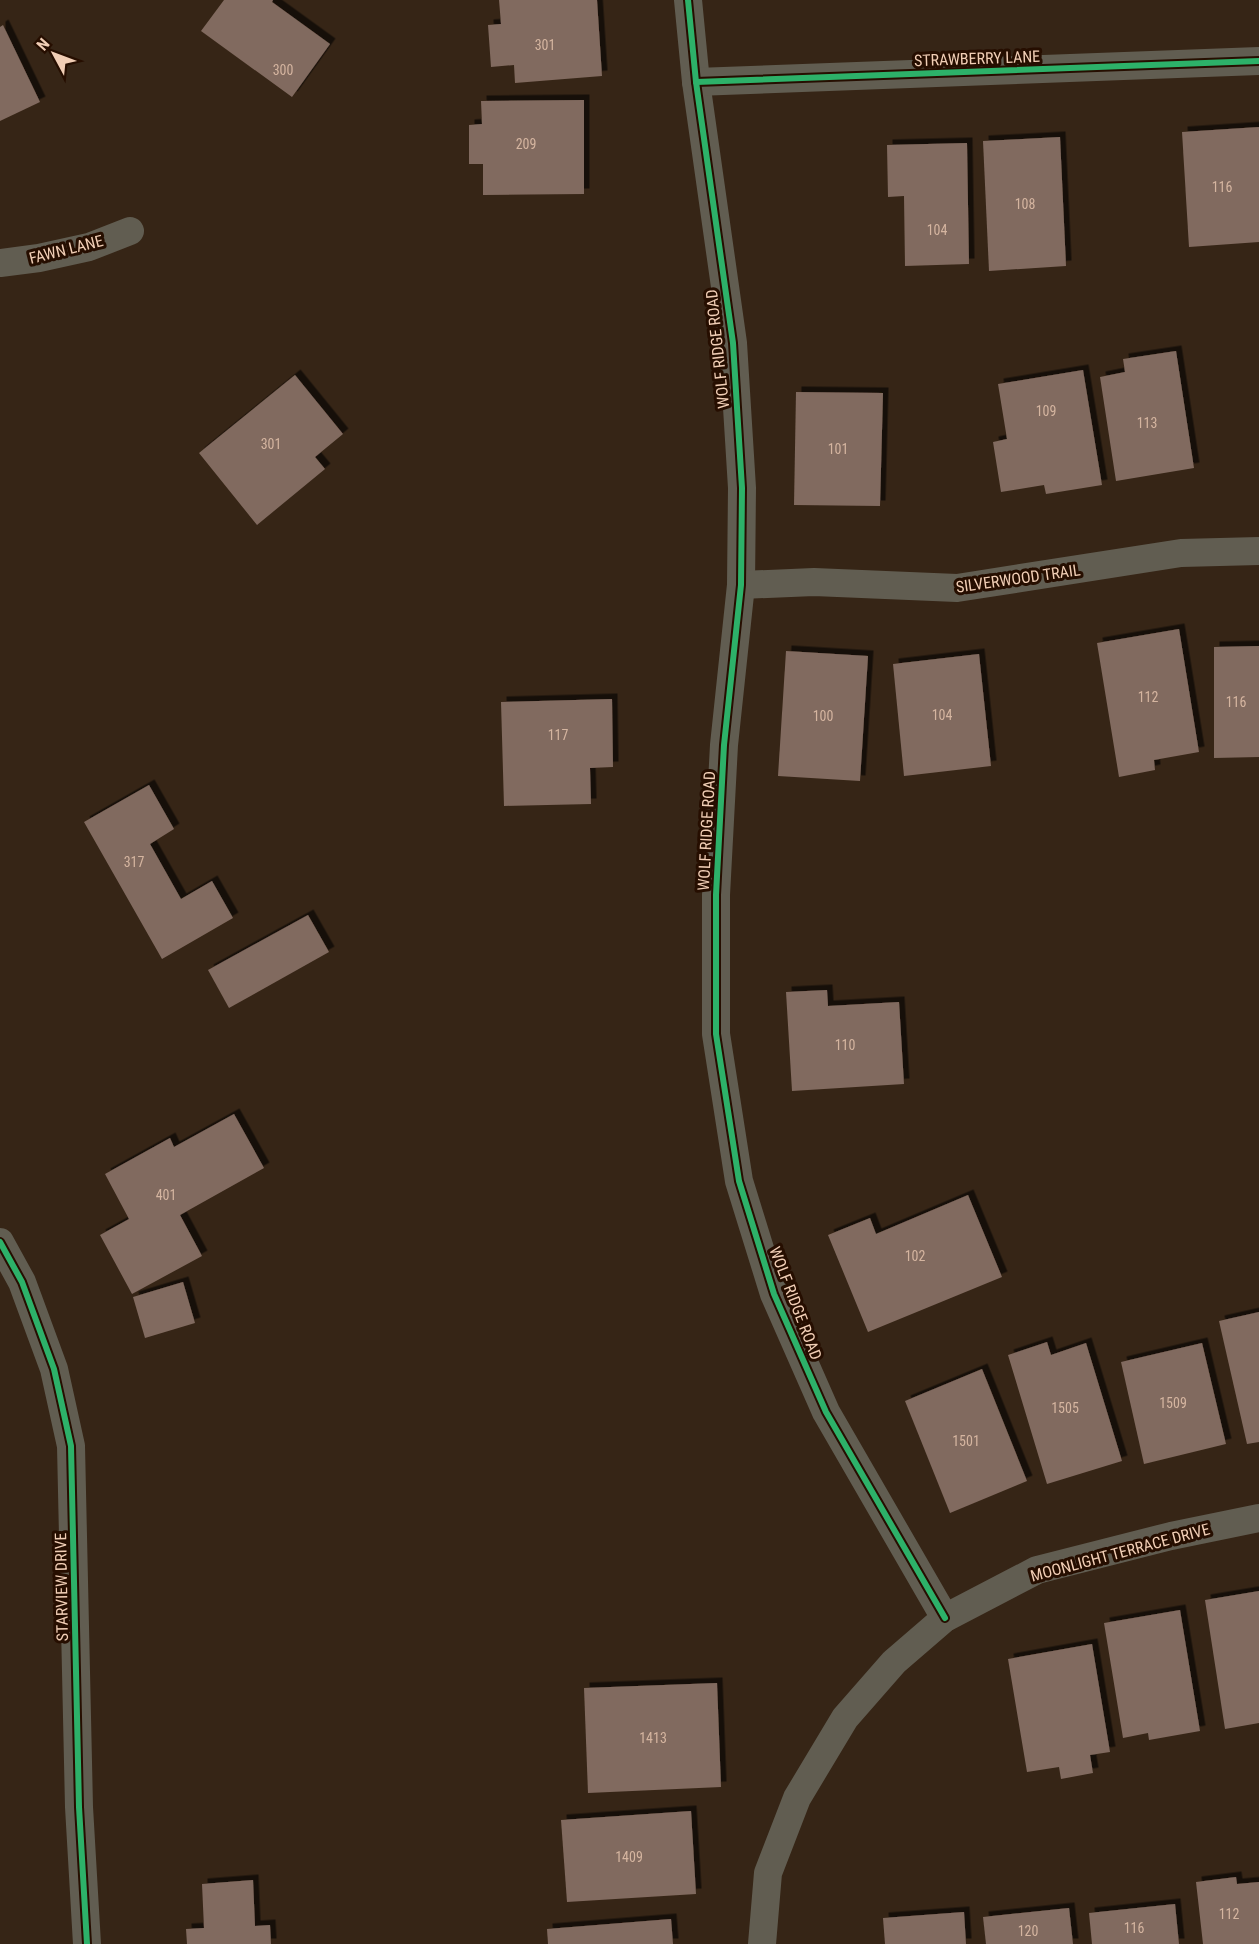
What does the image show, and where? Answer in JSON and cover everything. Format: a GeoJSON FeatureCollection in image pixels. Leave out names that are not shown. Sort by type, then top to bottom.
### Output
{"type":"FeatureCollection","features":[{"type":"Feature","properties":{"kind":"street","name":"WOLF RIDGE ROAD"},"geometry":{"type":"LineString","coordinates":[[688,0],[696,82],[733,343],[742,488],[741,585],[724,745],[716,895],[716,1034],[739,1181],[774,1294],[826,1412],[945,1618]]}},
{"type":"Feature","properties":{"kind":"street","name":"STRAWBERRY LANE"},"geometry":{"type":"LineString","coordinates":[[696,82],[1259,61]]}},
{"type":"Feature","properties":{"kind":"street","name":"FAWN LANE"},"geometry":{"type":"LineString","coordinates":[[0,263],[39,258],[89,247],[130,231]]}},
{"type":"Feature","properties":{"kind":"street","name":"SILVERWOOD TRAIL"},"geometry":{"type":"LineString","coordinates":[[741,585],[814,582],[957,588],[1181,554],[1259,551]]}},
{"type":"Feature","properties":{"kind":"street","name":"STARVIEW DRIVE"},"geometry":{"type":"LineString","coordinates":[[0,1242],[22,1282],[54,1369],[71,1446],[79,1807],[87,1944]]}},
{"type":"Feature","properties":{"kind":"street","name":"MOONLIGHT TERRACE DRIVE"},"geometry":{"type":"LineString","coordinates":[[762,1944],[768,1873],[797,1798],[845,1718],[894,1662],[945,1618],[1037,1570],[1171,1536],[1259,1518]]}},
{"type":"Feature","properties":{"kind":"building"},"geometry":{"type":"Polygon","coordinates":[[[224,0],[273,0],[272,2],[330,44],[292,97],[201,31],[224,0]]]}},
{"type":"Feature","properties":{"kind":"building"},"geometry":{"type":"Polygon","coordinates":[[[499,0],[597,0],[602,76],[515,83],[514,65],[491,67],[488,25],[501,24],[499,0]]]}},
{"type":"Feature","properties":{"kind":"building"},"geometry":{"type":"Polygon","coordinates":[[[3,25],[40,102],[0,121],[0,27],[3,25]]]}},
{"type":"Feature","properties":{"kind":"building"},"geometry":{"type":"Polygon","coordinates":[[[584,100],[584,194],[483,195],[483,164],[469,164],[469,125],[482,124],[481,101],[584,100]]]}},
{"type":"Feature","properties":{"kind":"building"},"geometry":{"type":"Polygon","coordinates":[[[1259,127],[1259,242],[1189,247],[1182,132],[1259,127]]]}},
{"type":"Feature","properties":{"kind":"building"},"geometry":{"type":"Polygon","coordinates":[[[1060,137],[1066,266],[989,271],[983,141],[1060,137]]]}},
{"type":"Feature","properties":{"kind":"building"},"geometry":{"type":"Polygon","coordinates":[[[967,143],[969,264],[905,266],[904,196],[888,197],[887,145],[967,143]]]}},
{"type":"Feature","properties":{"kind":"building"},"geometry":{"type":"Polygon","coordinates":[[[1176,351],[1194,468],[1116,481],[1100,377],[1125,372],[1123,359],[1176,351]]]}},
{"type":"Feature","properties":{"kind":"building"},"geometry":{"type":"Polygon","coordinates":[[[1083,370],[1102,485],[1046,494],[1044,485],[1001,492],[993,442],[1007,439],[998,384],[1083,370]]]}},
{"type":"Feature","properties":{"kind":"building"},"geometry":{"type":"Polygon","coordinates":[[[295,375],[343,434],[315,457],[325,469],[257,525],[199,453],[295,375]]]}},
{"type":"Feature","properties":{"kind":"building"},"geometry":{"type":"Polygon","coordinates":[[[796,392],[883,393],[880,506],[794,505],[796,392]]]}},
{"type":"Feature","properties":{"kind":"building"},"geometry":{"type":"Polygon","coordinates":[[[1179,629],[1199,752],[1154,760],[1155,770],[1119,777],[1097,643],[1179,629]]]}},
{"type":"Feature","properties":{"kind":"building"},"geometry":{"type":"Polygon","coordinates":[[[1259,646],[1259,757],[1214,758],[1214,647],[1259,646]]]}},
{"type":"Feature","properties":{"kind":"building"},"geometry":{"type":"Polygon","coordinates":[[[786,651],[868,656],[860,781],[778,776],[786,651]]]}},
{"type":"Feature","properties":{"kind":"building"},"geometry":{"type":"Polygon","coordinates":[[[979,654],[991,766],[904,776],[893,664],[979,654]]]}},
{"type":"Feature","properties":{"kind":"building"},"geometry":{"type":"Polygon","coordinates":[[[612,699],[613,767],[590,768],[591,804],[504,806],[501,702],[612,699]]]}},
{"type":"Feature","properties":{"kind":"building"},"geometry":{"type":"Polygon","coordinates":[[[149,785],[174,829],[150,844],[181,899],[212,881],[233,918],[162,959],[84,822],[149,785]]]}},
{"type":"Feature","properties":{"kind":"building"},"geometry":{"type":"Polygon","coordinates":[[[308,915],[329,952],[229,1008],[208,970],[308,915]]]}},
{"type":"Feature","properties":{"kind":"building"},"geometry":{"type":"Polygon","coordinates":[[[827,990],[828,1006],[899,1002],[904,1084],[792,1091],[786,992],[827,990]]]}},
{"type":"Feature","properties":{"kind":"building"},"geometry":{"type":"Polygon","coordinates":[[[234,1114],[264,1168],[180,1215],[202,1256],[132,1294],[100,1235],[129,1219],[105,1174],[170,1138],[174,1147],[234,1114]]]}},
{"type":"Feature","properties":{"kind":"building"},"geometry":{"type":"Polygon","coordinates":[[[968,1195],[1002,1277],[868,1332],[828,1235],[870,1218],[876,1234],[968,1195]]]}},
{"type":"Feature","properties":{"kind":"building"},"geometry":{"type":"Polygon","coordinates":[[[183,1282],[195,1323],[145,1338],[133,1297],[183,1282]]]}},
{"type":"Feature","properties":{"kind":"building"},"geometry":{"type":"Polygon","coordinates":[[[1259,1312],[1259,1442],[1247,1444],[1219,1321],[1259,1312]]]}},
{"type":"Feature","properties":{"kind":"building"},"geometry":{"type":"Polygon","coordinates":[[[1047,1342],[1051,1355],[1086,1343],[1122,1461],[1047,1484],[1008,1355],[1047,1342]]]}},
{"type":"Feature","properties":{"kind":"building"},"geometry":{"type":"Polygon","coordinates":[[[1202,1343],[1226,1444],[1144,1464],[1121,1362],[1202,1343]]]}},
{"type":"Feature","properties":{"kind":"building"},"geometry":{"type":"Polygon","coordinates":[[[982,1369],[1027,1481],[950,1513],[905,1401],[982,1369]]]}},
{"type":"Feature","properties":{"kind":"building"},"geometry":{"type":"Polygon","coordinates":[[[1259,1591],[1259,1723],[1225,1729],[1205,1600],[1259,1591]]]}},
{"type":"Feature","properties":{"kind":"building"},"geometry":{"type":"Polygon","coordinates":[[[1180,1610],[1200,1731],[1149,1740],[1148,1733],[1123,1738],[1104,1623],[1180,1610]]]}},
{"type":"Feature","properties":{"kind":"building"},"geometry":{"type":"Polygon","coordinates":[[[1092,1644],[1110,1752],[1090,1755],[1093,1773],[1061,1779],[1059,1767],[1027,1772],[1008,1659],[1092,1644]]]}},
{"type":"Feature","properties":{"kind":"building"},"geometry":{"type":"Polygon","coordinates":[[[717,1683],[721,1787],[588,1793],[584,1688],[717,1683]]]}},
{"type":"Feature","properties":{"kind":"building"},"geometry":{"type":"Polygon","coordinates":[[[691,1811],[696,1894],[567,1902],[561,1820],[691,1811]]]}},
{"type":"Feature","properties":{"kind":"building"},"geometry":{"type":"Polygon","coordinates":[[[1236,1877],[1237,1884],[1259,1882],[1259,1944],[1203,1944],[1196,1882],[1236,1877]]]}},
{"type":"Feature","properties":{"kind":"building"},"geometry":{"type":"Polygon","coordinates":[[[253,1880],[255,1926],[270,1925],[271,1944],[187,1944],[186,1929],[204,1928],[202,1884],[253,1880]]]}},
{"type":"Feature","properties":{"kind":"building"},"geometry":{"type":"Polygon","coordinates":[[[1175,1904],[1179,1944],[1092,1944],[1089,1913],[1175,1904]]]}},
{"type":"Feature","properties":{"kind":"building"},"geometry":{"type":"Polygon","coordinates":[[[1069,1908],[1073,1944],[986,1944],[983,1917],[1069,1908]]]}},
{"type":"Feature","properties":{"kind":"building"},"geometry":{"type":"Polygon","coordinates":[[[964,1912],[966,1944],[885,1944],[883,1918],[964,1912]]]}},
{"type":"Feature","properties":{"kind":"building"},"geometry":{"type":"Polygon","coordinates":[[[671,1919],[673,1944],[548,1944],[547,1929],[671,1919]]]}},
{"type":"Feature","properties":{"kind":"cycle path"},"geometry":{"type":"LineString","coordinates":[[688,0],[696,82],[733,343],[742,488],[741,585],[724,745],[716,895],[716,1034],[739,1181],[774,1294],[826,1412],[945,1618]]}},
{"type":"Feature","properties":{"kind":"cycle path"},"geometry":{"type":"LineString","coordinates":[[696,82],[1259,61]]}},
{"type":"Feature","properties":{"kind":"cycle path"},"geometry":{"type":"LineString","coordinates":[[0,1242],[22,1282],[54,1369],[71,1446],[79,1807],[87,1944]]}}]}
